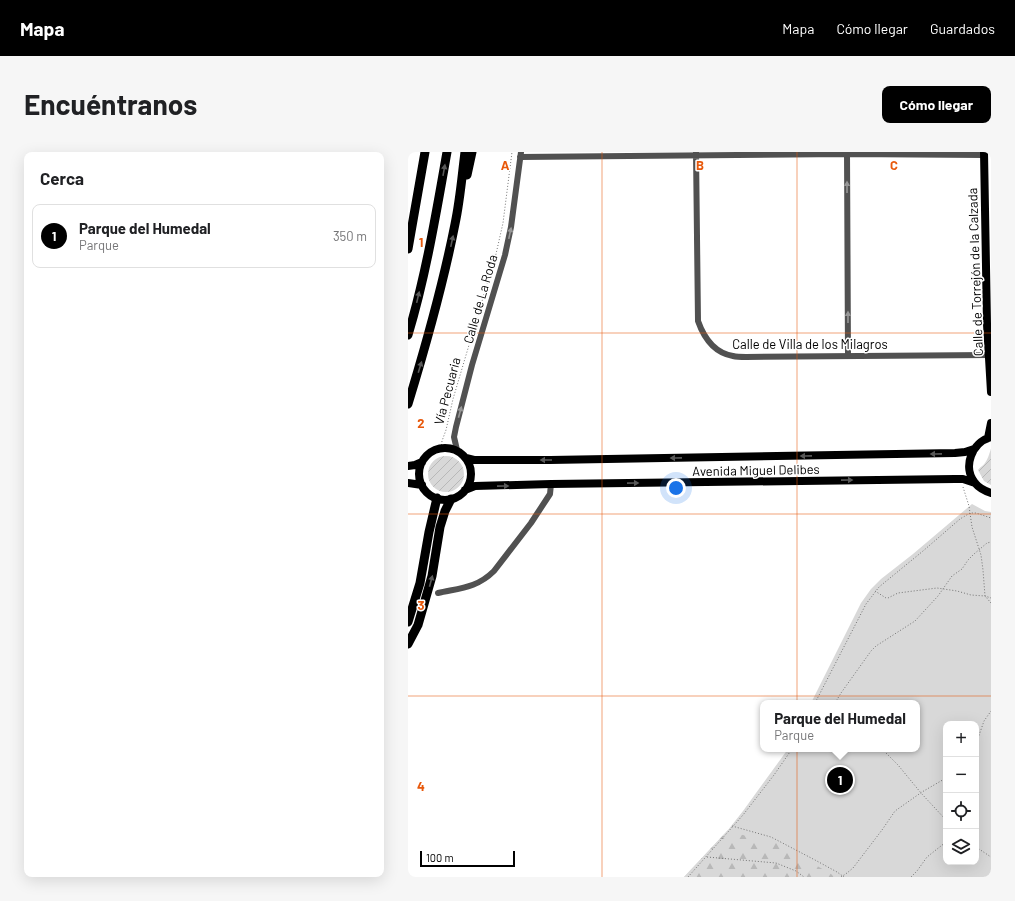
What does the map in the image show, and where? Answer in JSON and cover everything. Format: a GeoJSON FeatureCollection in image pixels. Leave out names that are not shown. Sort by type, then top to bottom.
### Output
{"type":"FeatureCollection","features":[{"type":"Feature","properties":{"kind":"highway"},"geometry":{"type":"LineString","coordinates":[[408,249],[425,152]]}},
{"type":"Feature","properties":{"kind":"highway"},"geometry":{"type":"LineString","coordinates":[[408,335],[431,244],[447,152]]}},
{"type":"Feature","properties":{"kind":"highway"},"geometry":{"type":"LineString","coordinates":[[456,223],[465,152]]}},
{"type":"Feature","properties":{"kind":"highway"},"geometry":{"type":"LineString","coordinates":[[408,404],[426,345],[446,269],[472,152]]}},
{"type":"Feature","properties":{"kind":"highway"},"geometry":{"type":"LineString","coordinates":[[408,622],[420,583],[437,498]]}},
{"type":"Feature","properties":{"kind":"highway"},"geometry":{"type":"LineString","coordinates":[[408,644],[418,624],[432,576],[440,527],[451,499]]}},
{"type":"Feature","properties":{"kind":"main road","name":"Calle de Torrejón de la Calzada"},"geometry":{"type":"LineString","coordinates":[[984,153],[987,324],[991,392]]}},
{"type":"Feature","properties":{"kind":"main road"},"geometry":{"type":"LineString","coordinates":[[991,423],[989,438],[974,449],[969,462],[970,470],[975,483],[982,490],[991,493]]}},
{"type":"Feature","properties":{"kind":"main road"},"geometry":{"type":"LineString","coordinates":[[449,448],[456,450],[462,453],[470,464],[471,478],[469,485],[459,496],[443,500],[431,495],[422,485],[419,473],[420,467],[427,455],[434,450],[449,448]]}},
{"type":"Feature","properties":{"kind":"main road","name":"Avenida Miguel Delibes"},"geometry":{"type":"LineString","coordinates":[[466,458],[474,460],[550,460],[939,454],[965,452],[974,449]]}},
{"type":"Feature","properties":{"kind":"main road"},"geometry":{"type":"LineString","coordinates":[[408,466],[422,462]]}},
{"type":"Feature","properties":{"kind":"main road","name":"Avenida Miguel Delibes"},"geometry":{"type":"LineString","coordinates":[[465,490],[475,486],[551,484],[955,479],[963,479],[975,483]]}},
{"type":"Feature","properties":{"kind":"main road"},"geometry":{"type":"LineString","coordinates":[[408,482],[422,485]]}},
{"type":"Feature","properties":{"kind":"street"},"geometry":{"type":"LineString","coordinates":[[847,153],[848,356]]}},
{"type":"Feature","properties":{"kind":"street"},"geometry":{"type":"LineString","coordinates":[[520,154],[984,153]]}},
{"type":"Feature","properties":{"kind":"street","name":"Calle de La Roda"},"geometry":{"type":"LineString","coordinates":[[456,450],[454,437],[456,427],[472,365],[505,255],[511,227],[520,154]]}},
{"type":"Feature","properties":{"kind":"street","name":"Calle de Villa de los Milagros"},"geometry":{"type":"LineString","coordinates":[[696,154],[698,321],[706,338],[713,346],[723,353],[733,356],[989,354]]}},
{"type":"Feature","properties":{"kind":"street"},"geometry":{"type":"LineString","coordinates":[[438,593],[474,585],[487,577],[531,523],[550,494],[551,484]]}},
{"type":"Feature","properties":{"kind":"path","name":"Vía Pecuaria"},"geometry":{"type":"LineString","coordinates":[[441,448],[453,399],[496,254],[503,223],[512,152]]}},
{"type":"Feature","properties":{"kind":"path"},"geometry":{"type":"LineString","coordinates":[[963,487],[979,550],[983,570],[985,596],[991,604]]}},
{"type":"Feature","properties":{"kind":"path"},"geometry":{"type":"LineString","coordinates":[[817,700],[866,604],[875,591],[960,519],[970,513],[976,513],[991,518]]}},
{"type":"Feature","properties":{"kind":"path"},"geometry":{"type":"LineString","coordinates":[[837,700],[871,651],[876,646],[914,621],[938,596],[942,588],[952,576],[962,569],[968,560],[987,543],[991,542]]}},
{"type":"Feature","properties":{"kind":"path"},"geometry":{"type":"LineString","coordinates":[[875,591],[888,598],[898,593],[907,591],[942,588],[970,595],[991,598]]}},
{"type":"Feature","properties":{"kind":"path"},"geometry":{"type":"LineString","coordinates":[[979,735],[984,721],[991,711]]}},
{"type":"Feature","properties":{"kind":"path"},"geometry":{"type":"LineString","coordinates":[[688,877],[774,775],[790,752]]}},
{"type":"Feature","properties":{"kind":"path"},"geometry":{"type":"LineString","coordinates":[[885,752],[943,817]]}},
{"type":"Feature","properties":{"kind":"path"},"geometry":{"type":"LineString","coordinates":[[732,826],[771,837],[795,849],[842,877],[853,868],[895,811],[943,780]]}},
{"type":"Feature","properties":{"kind":"path"},"geometry":{"type":"LineString","coordinates":[[911,877],[927,857],[943,844]]}},
{"type":"Feature","properties":{"kind":"path"},"geometry":{"type":"LineString","coordinates":[[979,849],[991,857]]}},
{"type":"Feature","properties":{"kind":"path"},"geometry":{"type":"LineString","coordinates":[[706,857],[776,863],[796,871],[804,877]]}},
{"type":"Feature","properties":{"kind":"green space"},"geometry":{"type":"Polygon","coordinates":[[[991,449],[991,485],[984,481],[978,470],[988,458],[991,449]]]}},
{"type":"Feature","properties":{"kind":"green space"},"geometry":{"type":"Polygon","coordinates":[[[450,456],[459,461],[463,467],[463,481],[459,487],[450,492],[442,492],[433,487],[429,481],[428,470],[433,461],[439,457],[450,456]]]}},
{"type":"Feature","properties":{"kind":"green space"},"geometry":{"type":"Polygon","coordinates":[[[972,504],[985,511],[991,512],[991,877],[684,877],[728,830],[786,752],[920,752],[920,700],[812,700],[861,603],[871,589],[881,579],[972,504]]]}},
{"type":"Feature","properties":{"kind":"green space"},"geometry":{"type":"Polygon","coordinates":[[[728,830],[734,833],[778,843],[836,877],[684,877],[728,830]]]}},
{"type":"Feature","properties":{"kind":"place","name":"Parque del Humedal"},"geometry":{"type":"Point","coordinates":[840,780]}}]}
